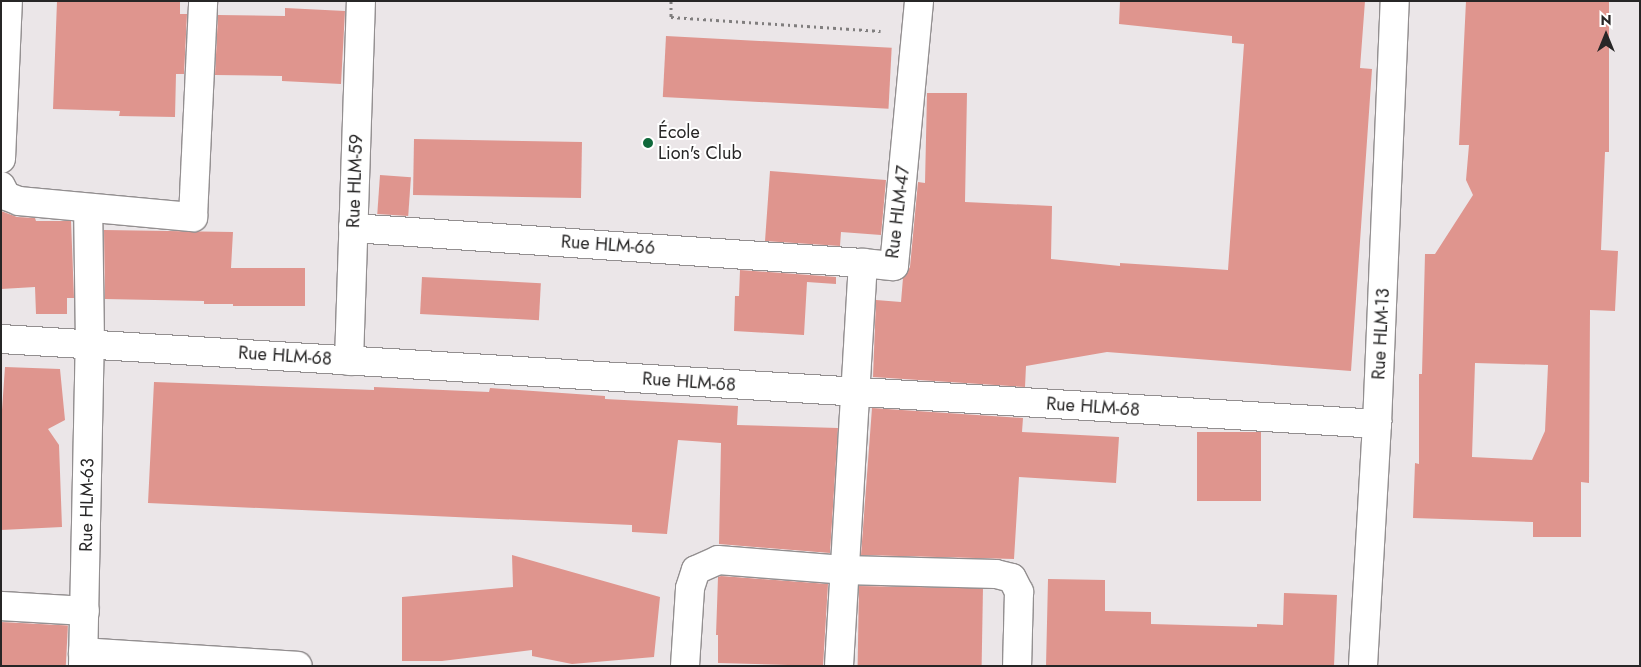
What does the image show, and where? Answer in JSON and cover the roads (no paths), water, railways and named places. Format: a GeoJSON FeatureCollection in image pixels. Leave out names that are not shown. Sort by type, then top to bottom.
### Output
{"type":"FeatureCollection","features":[{"type":"Feature","properties":{"kind":"street"},"geometry":{"type":"LineString","coordinates":[[1,160],[8,1]]}},
{"type":"Feature","properties":{"kind":"street"},"geometry":{"type":"LineString","coordinates":[[1,186],[6,196],[19,201],[193,217],[202,1]]}},
{"type":"Feature","properties":{"kind":"street","name":"Rue HLM-59"},"geometry":{"type":"LineString","coordinates":[[350,360],[361,1]]}},
{"type":"Feature","properties":{"kind":"street","name":"Rue HLM-47"},"geometry":{"type":"LineString","coordinates":[[839,666],[863,263],[894,266],[919,1]]}},
{"type":"Feature","properties":{"kind":"street","name":"Rue HLM-13"},"geometry":{"type":"LineString","coordinates":[[1362,666],[1377,424],[1396,1]]}},
{"type":"Feature","properties":{"kind":"street","name":"Rue HLM-63"},"geometry":{"type":"LineString","coordinates":[[83,659],[90,344],[88,208]]}},
{"type":"Feature","properties":{"kind":"street","name":"Rue HLM-66"},"geometry":{"type":"LineString","coordinates":[[354,228],[863,263]]}},
{"type":"Feature","properties":{"kind":"street","name":"Rue HLM-68"},"geometry":{"type":"LineString","coordinates":[[1,339],[1377,424]]}},
{"type":"Feature","properties":{"kind":"street"},"geometry":{"type":"LineString","coordinates":[[684,666],[690,588],[696,570],[718,560],[844,570],[996,574],[1012,578],[1019,592],[1017,666]]}},
{"type":"Feature","properties":{"kind":"street"},"geometry":{"type":"LineString","coordinates":[[1,606],[85,611]]}},
{"type":"Feature","properties":{"kind":"street"},"geometry":{"type":"LineString","coordinates":[[83,659],[298,666]]}},
{"type":"Feature","properties":{"kind":"place","name":"École Lion's Club"},"geometry":{"type":"Point","coordinates":[648,143]}}]}
